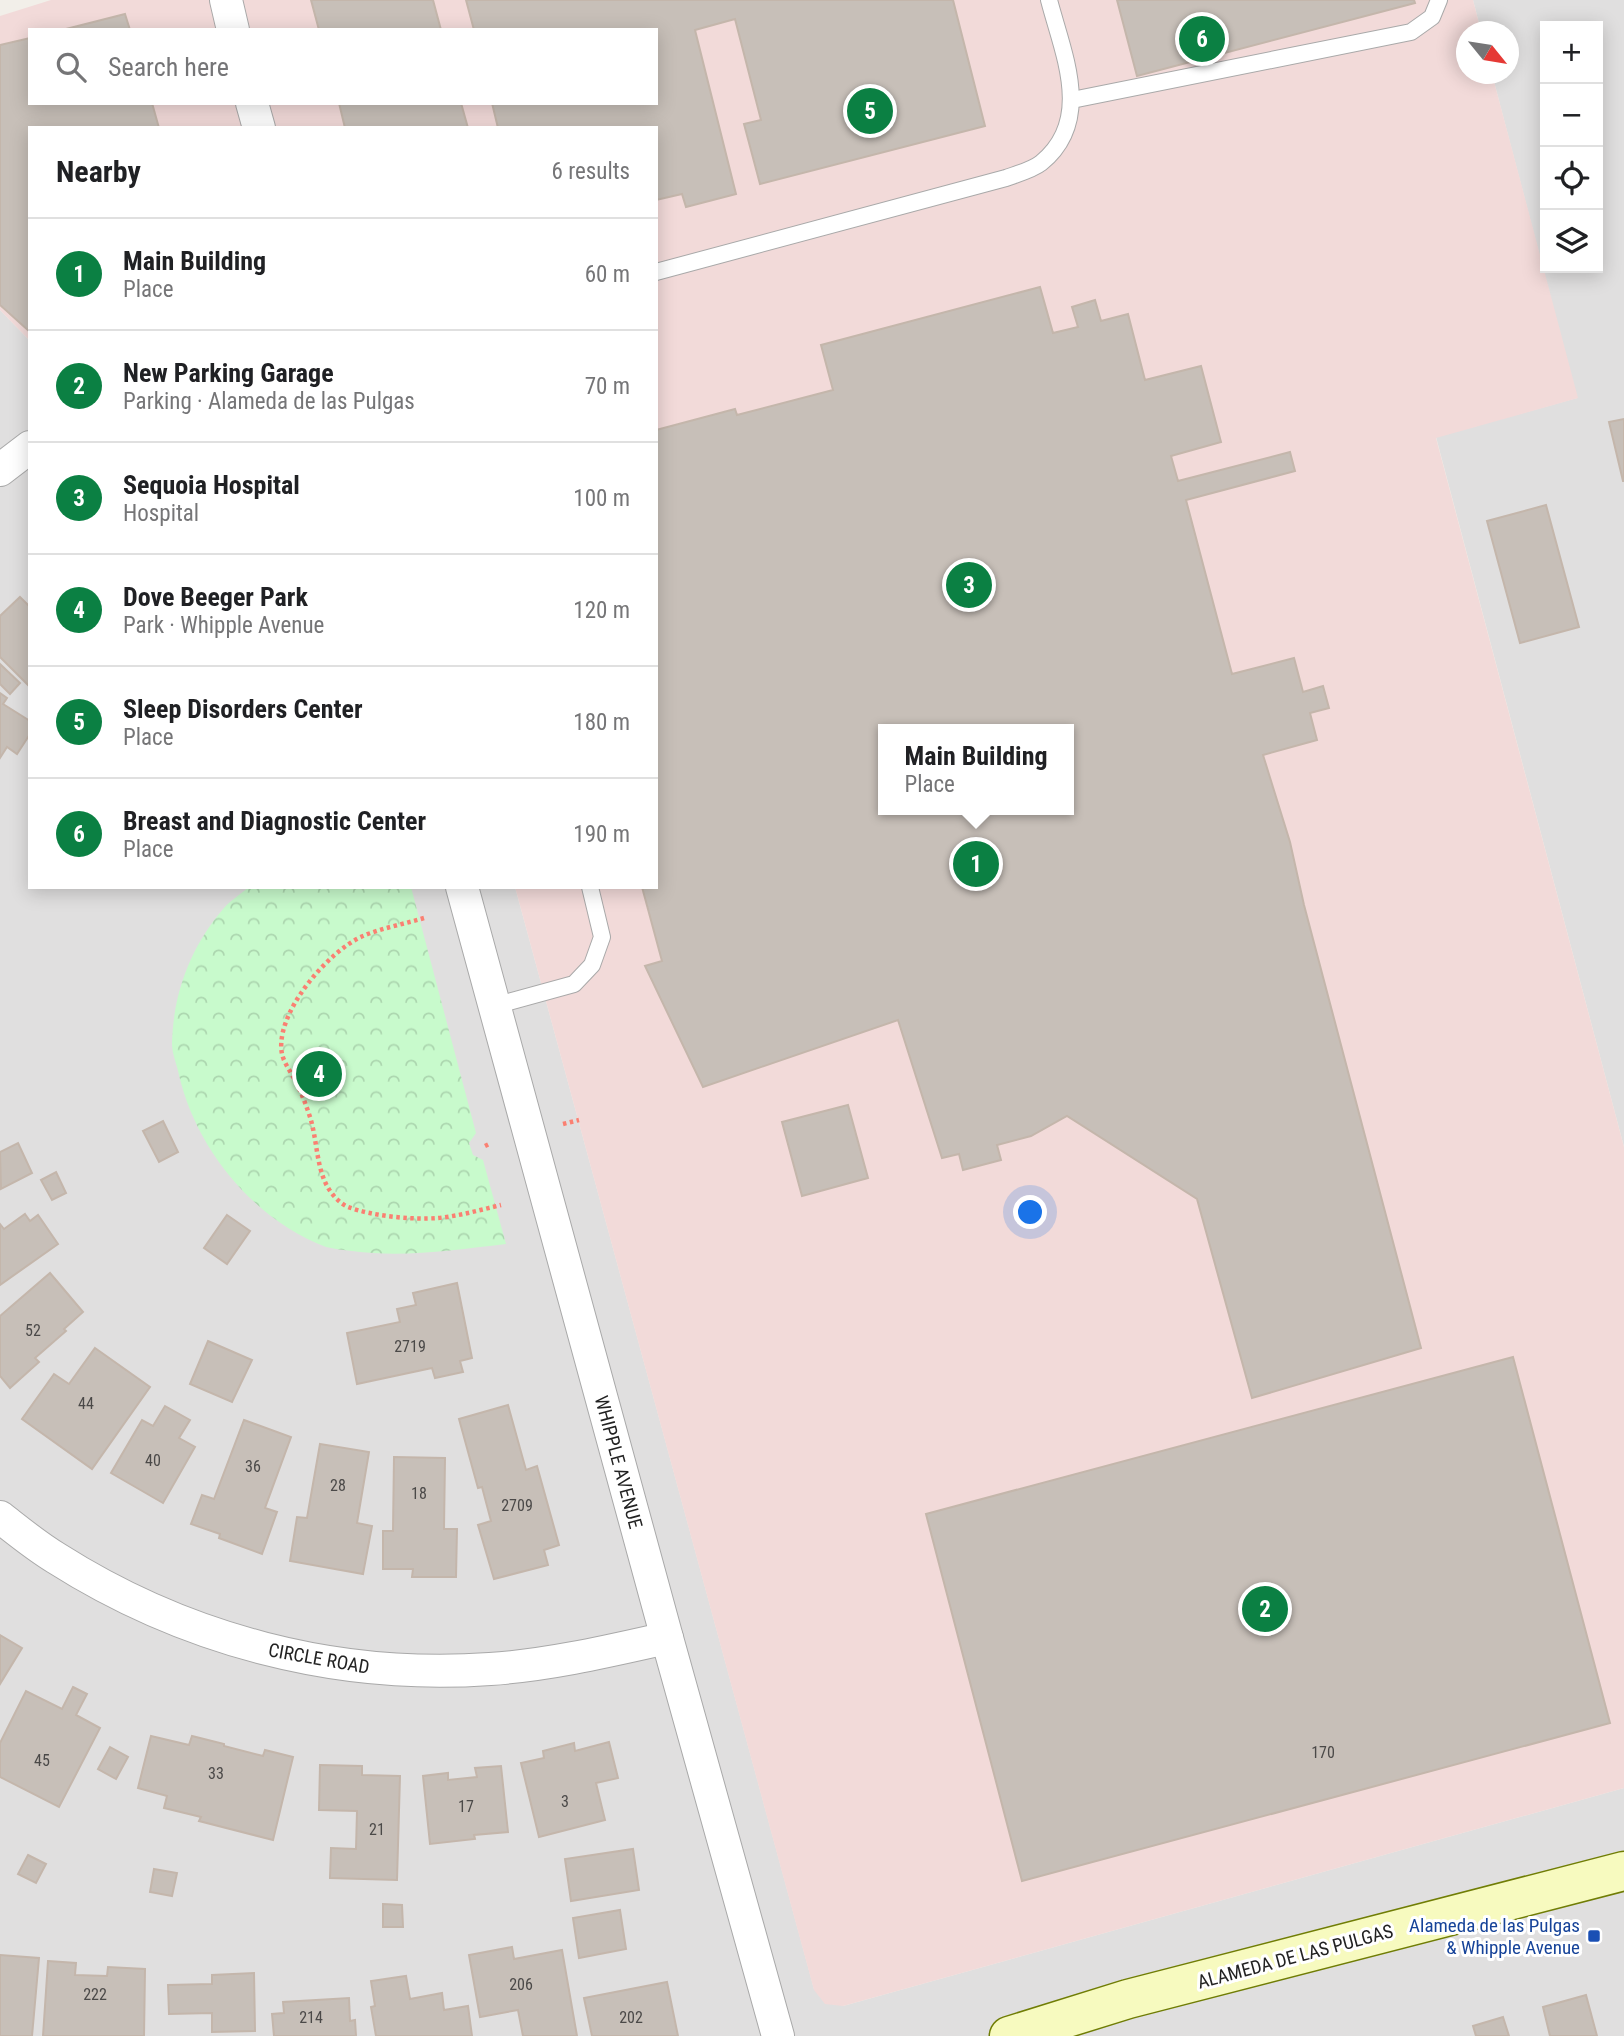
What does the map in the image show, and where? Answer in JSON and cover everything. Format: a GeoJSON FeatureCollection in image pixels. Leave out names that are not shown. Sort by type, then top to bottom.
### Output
{"type":"FeatureCollection","features":[{"type":"Feature","properties":{"kind":"main road","name":"ALAMEDA DE LAS PULGAS"},"geometry":{"type":"LineString","coordinates":[[1009,2036],[1128,1999],[1624,1871]]}},
{"type":"Feature","properties":{"kind":"street"},"geometry":{"type":"LineString","coordinates":[[226,0],[233,28]]}},
{"type":"Feature","properties":{"kind":"street"},"geometry":{"type":"LineString","coordinates":[[253,105],[259,126]]}},
{"type":"Feature","properties":{"kind":"street"},"geometry":{"type":"LineString","coordinates":[[0,470],[28,449]]}},
{"type":"Feature","properties":{"kind":"street","name":"WHIPPLE AVENUE"},"geometry":{"type":"LineString","coordinates":[[463,889],[778,2036]]}},
{"type":"Feature","properties":{"kind":"street","name":"CIRCLE ROAD"},"geometry":{"type":"LineString","coordinates":[[0,1517],[54,1557],[130,1600],[188,1625],[254,1646],[329,1663],[405,1671],[491,1669],[577,1658],[667,1638]]}},
{"type":"Feature","properties":{"kind":"lane"},"geometry":{"type":"LineString","coordinates":[[658,271],[1006,178],[1040,164],[1065,136],[1072,100],[1049,0]]}},
{"type":"Feature","properties":{"kind":"lane"},"geometry":{"type":"LineString","coordinates":[[1072,100],[1411,32],[1432,18],[1439,0]]}},
{"type":"Feature","properties":{"kind":"lane"},"geometry":{"type":"LineString","coordinates":[[494,1006],[574,984],[592,965],[601,937],[590,889]]}},
{"type":"Feature","properties":{"kind":"path"},"geometry":{"type":"LineString","coordinates":[[424,918],[362,937],[327,962],[296,999],[285,1025],[282,1054],[300,1090],[311,1121],[318,1160],[327,1185],[334,1197],[346,1206],[409,1218],[436,1218],[501,1205]]}},
{"type":"Feature","properties":{"kind":"path"},"geometry":{"type":"LineString","coordinates":[[563,1125],[579,1120]]}},
{"type":"Feature","properties":{"kind":"shaded area"},"geometry":{"type":"Polygon","coordinates":[[[51,0],[1473,0],[1478,21],[1456,21],[1456,84],[1495,84],[1540,255],[1540,273],[1545,273],[1578,398],[1436,438],[1624,1147],[1624,1788],[843,2006],[825,2004],[814,1990],[516,889],[658,889],[658,126],[28,126],[28,339],[0,310],[0,16],[51,0]]]}},
{"type":"Feature","properties":{"kind":"shaded area"},"geometry":{"type":"Polygon","coordinates":[[[1473,0],[1624,0],[1624,1147],[1436,437],[1577,398],[1544,273],[1603,273],[1603,21],[1540,21],[1540,257],[1495,84],[1519,84],[1519,21],[1478,21],[1473,0]]]}},
{"type":"Feature","properties":{"kind":"shaded area"},"geometry":{"type":"Polygon","coordinates":[[[0,310],[28,339],[28,889],[516,889],[814,1989],[843,2006],[1624,1788],[1624,2036],[0,2036],[0,310]]]}},
{"type":"Feature","properties":{"kind":"green space"},"geometry":{"type":"Polygon","coordinates":[[[247,889],[412,889],[476,1133],[469,1143],[473,1155],[483,1160],[506,1244],[409,1253],[371,1253],[326,1247],[275,1219],[232,1179],[214,1155],[187,1103],[172,1044],[180,989],[193,954],[212,923],[247,889]]]}},
{"type":"Feature","properties":{"kind":"building"},"geometry":{"type":"Polygon","coordinates":[[[311,0],[433,0],[440,28],[318,28],[311,0]]]}},
{"type":"Feature","properties":{"kind":"building"},"geometry":{"type":"Polygon","coordinates":[[[466,0],[953,0],[985,126],[760,184],[744,124],[761,120],[735,19],[695,30],[736,194],[686,207],[682,194],[658,200],[658,126],[498,126],[492,105],[658,105],[658,28],[473,28],[466,0]]]}},
{"type":"Feature","properties":{"kind":"building"},"geometry":{"type":"Polygon","coordinates":[[[1117,0],[1414,0],[1415,3],[1137,76],[1117,0]]]}},
{"type":"Feature","properties":{"kind":"building"},"geometry":{"type":"Polygon","coordinates":[[[125,14],[129,28],[70,28],[125,14]]]}},
{"type":"Feature","properties":{"kind":"building"},"geometry":{"type":"Polygon","coordinates":[[[28,38],[28,105],[153,105],[158,126],[28,126],[28,330],[0,305],[0,45],[28,38]]]}},
{"type":"Feature","properties":{"kind":"building"},"geometry":{"type":"Polygon","coordinates":[[[339,105],[462,105],[467,126],[345,126],[339,105]]]}},
{"type":"Feature","properties":{"kind":"building"},"geometry":{"type":"Polygon","coordinates":[[[1040,287],[1053,333],[1078,327],[1072,307],[1095,300],[1101,321],[1128,314],[1145,380],[1201,366],[1221,442],[1171,456],[1178,481],[1290,452],[1295,471],[1186,500],[1232,674],[1294,658],[1303,692],[1323,686],[1329,708],[1310,713],[1317,740],[1263,755],[1290,842],[1304,905],[1421,1348],[1252,1398],[1197,1199],[1067,1116],[1031,1136],[997,1145],[1001,1160],[963,1170],[959,1154],[942,1158],[898,1020],[703,1087],[645,966],[662,961],[643,889],[658,889],[658,429],[735,409],[737,415],[833,390],[821,345],[1040,287]]]}},
{"type":"Feature","properties":{"kind":"building"},"geometry":{"type":"Polygon","coordinates":[[[1624,419],[1624,481],[1623,481],[1609,422],[1624,419]]]}},
{"type":"Feature","properties":{"kind":"building"},"geometry":{"type":"Polygon","coordinates":[[[1546,505],[1579,627],[1520,643],[1487,521],[1546,505]]]}},
{"type":"Feature","properties":{"kind":"building"},"geometry":{"type":"Polygon","coordinates":[[[20,597],[28,605],[28,685],[0,657],[0,616],[20,597]]]}},
{"type":"Feature","properties":{"kind":"building"},"geometry":{"type":"Polygon","coordinates":[[[0,664],[20,683],[10,694],[0,684],[0,664]]]}},
{"type":"Feature","properties":{"kind":"building"},"geometry":{"type":"Polygon","coordinates":[[[0,693],[7,698],[3,704],[28,720],[28,737],[17,754],[7,747],[0,758],[0,693]]]}},
{"type":"Feature","properties":{"kind":"building"},"geometry":{"type":"Polygon","coordinates":[[[848,1105],[868,1178],[802,1196],[782,1122],[848,1105]]]}},
{"type":"Feature","properties":{"kind":"building"},"geometry":{"type":"Polygon","coordinates":[[[163,1121],[178,1152],[159,1162],[143,1131],[163,1121]]]}},
{"type":"Feature","properties":{"kind":"building"},"geometry":{"type":"Polygon","coordinates":[[[18,1143],[32,1173],[1,1189],[0,1152],[18,1143]]]}},
{"type":"Feature","properties":{"kind":"building"},"geometry":{"type":"Polygon","coordinates":[[[56,1172],[66,1193],[52,1200],[41,1180],[56,1172]]]}},
{"type":"Feature","properties":{"kind":"building"},"geometry":{"type":"Polygon","coordinates":[[[25,1214],[30,1221],[38,1215],[58,1244],[0,1285],[0,1224],[4,1229],[25,1214]]]}},
{"type":"Feature","properties":{"kind":"building"},"geometry":{"type":"Polygon","coordinates":[[[227,1215],[250,1231],[227,1264],[204,1248],[227,1215]]]}},
{"type":"Feature","properties":{"kind":"building"},"geometry":{"type":"Polygon","coordinates":[[[50,1273],[83,1312],[35,1358],[39,1362],[10,1388],[0,1376],[0,1316],[50,1273]]]}},
{"type":"Feature","properties":{"kind":"building"},"geometry":{"type":"Polygon","coordinates":[[[457,1283],[472,1358],[460,1361],[463,1372],[435,1378],[432,1368],[357,1384],[347,1333],[400,1322],[397,1309],[416,1305],[413,1293],[457,1283]]]}},
{"type":"Feature","properties":{"kind":"building"},"geometry":{"type":"Polygon","coordinates":[[[208,1341],[252,1360],[232,1402],[190,1384],[208,1341]]]}},
{"type":"Feature","properties":{"kind":"building"},"geometry":{"type":"Polygon","coordinates":[[[95,1348],[150,1387],[92,1469],[22,1419],[54,1374],[69,1384],[95,1348]]]}},
{"type":"Feature","properties":{"kind":"building"},"geometry":{"type":"Polygon","coordinates":[[[1513,1357],[1610,1723],[1022,1881],[926,1514],[1513,1357]]]}},
{"type":"Feature","properties":{"kind":"building"},"geometry":{"type":"Polygon","coordinates":[[[508,1405],[526,1470],[537,1466],[559,1545],[544,1550],[548,1565],[494,1579],[478,1525],[491,1521],[482,1487],[478,1488],[459,1419],[508,1405]]]}},
{"type":"Feature","properties":{"kind":"building"},"geometry":{"type":"Polygon","coordinates":[[[165,1406],[190,1420],[179,1438],[195,1447],[163,1503],[111,1473],[142,1420],[153,1426],[165,1406]]]}},
{"type":"Feature","properties":{"kind":"building"},"geometry":{"type":"Polygon","coordinates":[[[244,1420],[291,1437],[265,1508],[277,1512],[262,1554],[191,1524],[202,1495],[214,1499],[244,1420]]]}},
{"type":"Feature","properties":{"kind":"building"},"geometry":{"type":"Polygon","coordinates":[[[320,1444],[369,1452],[357,1523],[372,1526],[363,1574],[290,1561],[297,1517],[307,1518],[320,1444]]]}},
{"type":"Feature","properties":{"kind":"building"},"geometry":{"type":"Polygon","coordinates":[[[394,1457],[445,1458],[444,1529],[457,1529],[456,1577],[412,1577],[413,1569],[383,1569],[383,1531],[393,1531],[394,1457]]]}},
{"type":"Feature","properties":{"kind":"building"},"geometry":{"type":"Polygon","coordinates":[[[0,1635],[22,1648],[0,1684],[0,1635]]]}},
{"type":"Feature","properties":{"kind":"building"},"geometry":{"type":"Polygon","coordinates":[[[73,1687],[87,1694],[76,1715],[100,1728],[59,1807],[0,1777],[0,1743],[26,1691],[62,1709],[73,1687]]]}},
{"type":"Feature","properties":{"kind":"building"},"geometry":{"type":"Polygon","coordinates":[[[151,1736],[189,1745],[192,1736],[263,1756],[265,1750],[293,1757],[273,1840],[199,1821],[201,1817],[164,1808],[167,1796],[138,1788],[151,1736]]]}},
{"type":"Feature","properties":{"kind":"building"},"geometry":{"type":"Polygon","coordinates":[[[609,1742],[618,1778],[596,1783],[605,1820],[539,1837],[521,1763],[544,1758],[543,1751],[574,1743],[575,1751],[609,1742]]]}},
{"type":"Feature","properties":{"kind":"building"},"geometry":{"type":"Polygon","coordinates":[[[110,1747],[128,1757],[116,1779],[98,1769],[110,1747]]]}},
{"type":"Feature","properties":{"kind":"building"},"geometry":{"type":"Polygon","coordinates":[[[320,1765],[362,1766],[362,1775],[400,1776],[397,1880],[330,1878],[331,1848],[356,1849],[357,1811],[319,1810],[320,1765]]]}},
{"type":"Feature","properties":{"kind":"building"},"geometry":{"type":"Polygon","coordinates":[[[501,1766],[508,1832],[474,1835],[475,1839],[430,1844],[423,1776],[448,1773],[448,1780],[477,1777],[475,1768],[501,1766]]]}},
{"type":"Feature","properties":{"kind":"building"},"geometry":{"type":"Polygon","coordinates":[[[633,1849],[639,1890],[571,1901],[565,1859],[633,1849]]]}},
{"type":"Feature","properties":{"kind":"building"},"geometry":{"type":"Polygon","coordinates":[[[28,1855],[46,1864],[36,1883],[18,1874],[28,1855]]]}},
{"type":"Feature","properties":{"kind":"building"},"geometry":{"type":"Polygon","coordinates":[[[154,1869],[177,1873],[172,1896],[150,1892],[154,1869]]]}},
{"type":"Feature","properties":{"kind":"building"},"geometry":{"type":"Polygon","coordinates":[[[383,1904],[402,1905],[403,1927],[383,1927],[383,1904]]]}},
{"type":"Feature","properties":{"kind":"building"},"geometry":{"type":"Polygon","coordinates":[[[620,1910],[626,1949],[579,1958],[573,1918],[620,1910]]]}},
{"type":"Feature","properties":{"kind":"building"},"geometry":{"type":"Polygon","coordinates":[[[512,1947],[514,1959],[562,1950],[577,2036],[523,2036],[518,2010],[480,2017],[469,1955],[512,1947]]]}},
{"type":"Feature","properties":{"kind":"building"},"geometry":{"type":"Polygon","coordinates":[[[0,1955],[39,1958],[32,2036],[0,2036],[0,1955]]]}},
{"type":"Feature","properties":{"kind":"building"},"geometry":{"type":"Polygon","coordinates":[[[48,1961],[76,1963],[75,1975],[107,1976],[108,1967],[145,1969],[144,2036],[43,2036],[48,1961]]]}},
{"type":"Feature","properties":{"kind":"building"},"geometry":{"type":"Polygon","coordinates":[[[254,1973],[255,2031],[212,2032],[212,2013],[169,2014],[168,1985],[212,1984],[212,1975],[254,1973]]]}},
{"type":"Feature","properties":{"kind":"building"},"geometry":{"type":"Polygon","coordinates":[[[406,1976],[410,1999],[442,1993],[444,2010],[468,2006],[472,2036],[376,2036],[371,2007],[375,2006],[371,1981],[406,1976]]]}},
{"type":"Feature","properties":{"kind":"building"},"geometry":{"type":"Polygon","coordinates":[[[667,1982],[678,2036],[592,2036],[584,1998],[667,1982]]]}},
{"type":"Feature","properties":{"kind":"building"},"geometry":{"type":"Polygon","coordinates":[[[1586,1995],[1597,2036],[1550,2036],[1543,2007],[1586,1995]]]}},
{"type":"Feature","properties":{"kind":"building"},"geometry":{"type":"Polygon","coordinates":[[[349,1998],[350,2021],[355,2020],[356,2036],[274,2036],[272,2014],[284,2013],[283,2002],[349,1998]]]}},
{"type":"Feature","properties":{"kind":"building"},"geometry":{"type":"Polygon","coordinates":[[[1503,2017],[1509,2036],[1476,2036],[1473,2026],[1503,2017]]]}},
{"type":"Feature","properties":{"kind":"place","name":"Breast and Diagnostic Center"},"geometry":{"type":"Point","coordinates":[1202,39]}},
{"type":"Feature","properties":{"kind":"place","name":"Sleep Disorders Center"},"geometry":{"type":"Point","coordinates":[870,111]}},
{"type":"Feature","properties":{"kind":"place","name":"Sequoia Hospital"},"geometry":{"type":"Point","coordinates":[969,585]}},
{"type":"Feature","properties":{"kind":"place","name":"Main Building"},"geometry":{"type":"Point","coordinates":[976,864]}},
{"type":"Feature","properties":{"kind":"place","name":"Dove Beeger Park"},"geometry":{"type":"Point","coordinates":[319,1074]}},
{"type":"Feature","properties":{"kind":"place","name":"New Parking Garage"},"geometry":{"type":"Point","coordinates":[1265,1609]}},
{"type":"Feature","properties":{"kind":"place","name":"Alameda de las Pulgas & Whipple Avenue"},"geometry":{"type":"Point","coordinates":[1594,1936]}}]}
